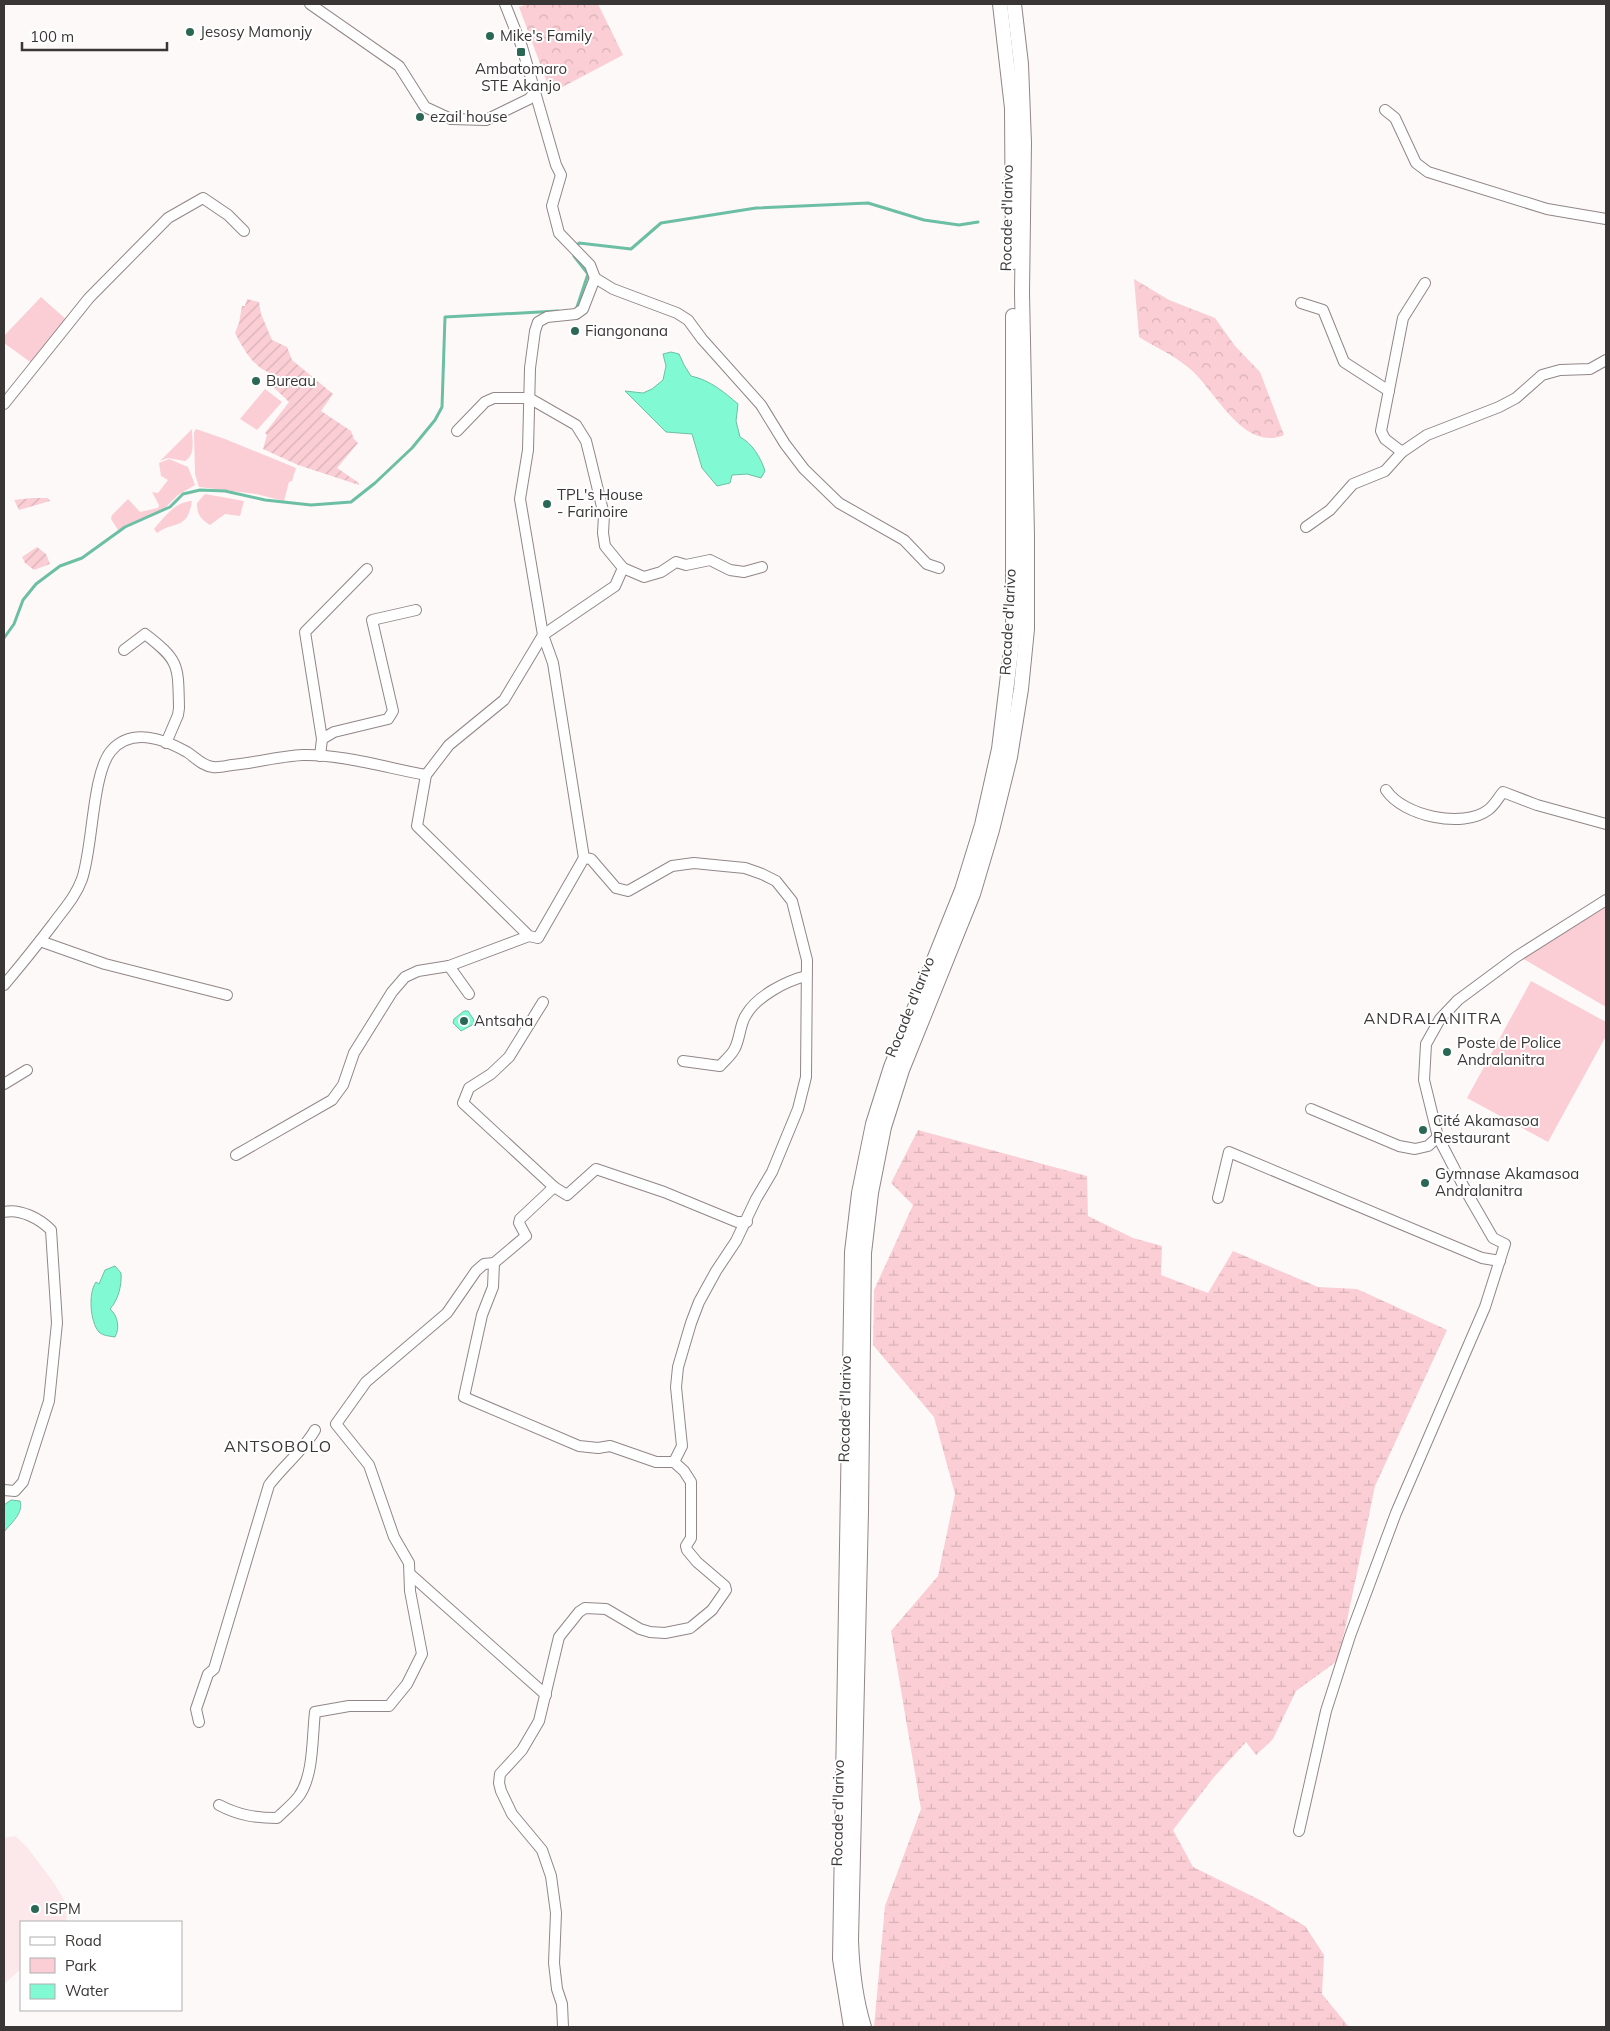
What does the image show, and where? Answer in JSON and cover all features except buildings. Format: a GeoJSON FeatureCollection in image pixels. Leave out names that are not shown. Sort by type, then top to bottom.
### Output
{"type":"FeatureCollection","features":[{"type":"Feature","properties":{"kind":"main road","name":"Rocade d'Iarivo"},"geometry":{"type":"LineString","coordinates":[[851,2027],[840,1959],[852,1252],[859,1193],[873,1124],[891,1067],[962,890],[982,824],[998,749],[1013,634],[1014,286],[1012,108],[1000,4]]}},
{"type":"Feature","properties":{"kind":"main road","name":"Rocade d'Iarivo"},"geometry":{"type":"LineString","coordinates":[[864,2027],[857,2006],[854,1988],[851,1940],[861,1521],[864,1254],[870,1202],[884,1127],[902,1070],[973,894],[992,830],[1010,757],[1021,689],[1027,630],[1022,293],[1024,143],[1021,64],[1014,4]]}},
{"type":"Feature","properties":{"kind":"street"},"geometry":{"type":"LineString","coordinates":[[310,4],[399,66],[425,107],[451,119],[486,120],[529,99],[535,92]]}},
{"type":"Feature","properties":{"kind":"street"},"geometry":{"type":"LineString","coordinates":[[505,4],[522,47],[556,165],[561,175],[552,206],[559,232],[590,265],[596,278],[613,289],[678,313],[688,320],[702,339],[761,405],[785,444],[804,469],[839,503],[904,540],[927,564],[939,568]]}},
{"type":"Feature","properties":{"kind":"street"},"geometry":{"type":"LineString","coordinates":[[1385,110],[1395,118],[1416,163],[1428,172],[1547,209],[1606,219]]}},
{"type":"Feature","properties":{"kind":"street"},"geometry":{"type":"LineString","coordinates":[[4,404],[89,298],[168,218],[202,198],[228,215],[244,231]]}},
{"type":"Feature","properties":{"kind":"street"},"geometry":{"type":"LineString","coordinates":[[596,278],[583,309],[576,314],[547,317],[538,322],[531,359],[528,450],[520,499],[542,635],[553,663],[584,858],[538,938],[529,936],[417,826],[426,775],[449,745],[504,700],[542,635],[615,586],[623,568]]}},
{"type":"Feature","properties":{"kind":"street"},"geometry":{"type":"LineString","coordinates":[[1402,452],[1385,439],[1381,431],[1403,318],[1425,283]]}},
{"type":"Feature","properties":{"kind":"street"},"geometry":{"type":"LineString","coordinates":[[1301,303],[1323,310],[1344,362],[1389,391]]}},
{"type":"Feature","properties":{"kind":"street"},"geometry":{"type":"LineString","coordinates":[[1306,527],[1330,510],[1353,484],[1385,471],[1402,452],[1427,435],[1458,421],[1499,407],[1516,398],[1542,375],[1560,370],[1590,369],[1606,360]]}},
{"type":"Feature","properties":{"kind":"street"},"geometry":{"type":"LineString","coordinates":[[457,431],[485,402],[494,398],[529,398],[576,425],[586,440],[604,514],[602,533],[605,546],[623,568],[644,577],[662,572],[676,562],[686,565],[710,560],[730,570],[744,572],[762,566]]}},
{"type":"Feature","properties":{"kind":"street"},"geometry":{"type":"LineString","coordinates":[[320,756],[322,739],[305,632],[367,569]]}},
{"type":"Feature","properties":{"kind":"street"},"geometry":{"type":"LineString","coordinates":[[322,739],[334,732],[388,719],[393,710],[372,620],[416,610]]}},
{"type":"Feature","properties":{"kind":"street"},"geometry":{"type":"LineString","coordinates":[[124,650],[145,634],[166,651],[175,663],[179,708],[166,743]]}},
{"type":"Feature","properties":{"kind":"street"},"geometry":{"type":"LineString","coordinates":[[4,985],[75,895],[82,879],[100,778],[109,753],[116,745],[126,739],[150,738],[166,743],[188,753],[198,762],[213,767],[301,755],[320,756],[426,775]]}},
{"type":"Feature","properties":{"kind":"street"},"geometry":{"type":"LineString","coordinates":[[1386,790],[1391,798],[1402,805],[1440,818],[1453,820],[1479,815],[1489,810],[1503,792],[1538,805],[1606,824]]}},
{"type":"Feature","properties":{"kind":"street"},"geometry":{"type":"LineString","coordinates":[[584,858],[591,859],[616,888],[628,891],[672,866],[694,863],[745,868],[776,881],[789,895],[796,911],[808,960],[806,976],[806,1077],[795,1117],[772,1172],[756,1200],[747,1222],[716,1271],[691,1323],[678,1367],[676,1387],[682,1446],[674,1462]]}},
{"type":"Feature","properties":{"kind":"street"},"geometry":{"type":"LineString","coordinates":[[1299,1831],[1326,1711],[1350,1636],[1396,1513],[1485,1307],[1505,1244],[1493,1238],[1438,1137],[1424,1080],[1426,1044],[1440,1018],[1458,1000],[1516,957],[1606,900]]}},
{"type":"Feature","properties":{"kind":"street"},"geometry":{"type":"LineString","coordinates":[[236,1155],[332,1100],[343,1085],[354,1053],[392,992],[405,976],[418,970],[449,966],[529,936]]}},
{"type":"Feature","properties":{"kind":"street"},"geometry":{"type":"LineString","coordinates":[[40,941],[106,964],[227,995]]}},
{"type":"Feature","properties":{"kind":"street"},"geometry":{"type":"LineString","coordinates":[[449,966],[469,994]]}},
{"type":"Feature","properties":{"kind":"street"},"geometry":{"type":"LineString","coordinates":[[683,1061],[720,1066],[735,1048],[745,1016],[750,1008],[780,984],[806,976]]}},
{"type":"Feature","properties":{"kind":"street"},"geometry":{"type":"LineString","coordinates":[[543,1002],[509,1056],[491,1074],[469,1088],[463,1103],[554,1187],[567,1195],[596,1169],[664,1192],[737,1222],[747,1222]]}},
{"type":"Feature","properties":{"kind":"street"},"geometry":{"type":"LineString","coordinates":[[4,1084],[27,1070]]}},
{"type":"Feature","properties":{"kind":"street"},"geometry":{"type":"LineString","coordinates":[[1311,1109],[1399,1146],[1416,1149],[1428,1146],[1438,1137]]}},
{"type":"Feature","properties":{"kind":"street"},"geometry":{"type":"LineString","coordinates":[[1218,1198],[1229,1152],[1482,1258],[1500,1261]]}},
{"type":"Feature","properties":{"kind":"street"},"geometry":{"type":"LineString","coordinates":[[219,1805],[234,1813],[258,1818],[276,1818],[300,1795],[311,1764],[315,1712],[349,1706],[389,1706],[407,1684],[422,1654],[410,1591],[409,1564],[394,1537],[369,1465],[336,1424],[366,1382],[448,1313],[476,1271],[484,1264],[494,1263],[526,1236],[518,1222],[554,1187]]}},
{"type":"Feature","properties":{"kind":"street"},"geometry":{"type":"LineString","coordinates":[[4,1212],[11,1210],[31,1216],[43,1222],[51,1230],[57,1323],[49,1401],[37,1440],[23,1482],[15,1491],[4,1490]]}},
{"type":"Feature","properties":{"kind":"street"},"geometry":{"type":"LineString","coordinates":[[494,1263],[493,1287],[482,1315],[464,1397],[579,1446],[598,1448],[610,1446],[656,1462],[674,1462],[684,1471],[691,1482],[691,1538],[686,1546],[687,1550],[697,1562],[725,1586],[725,1594],[712,1610],[690,1628],[665,1633],[650,1632],[640,1629],[606,1609],[586,1608],[573,1618],[559,1637],[539,1721],[522,1750],[500,1774],[499,1783],[501,1791],[512,1814],[542,1850],[550,1876],[556,1913],[554,1963],[557,1989],[562,2004],[563,2027]]}},
{"type":"Feature","properties":{"kind":"street"},"geometry":{"type":"LineString","coordinates":[[199,1722],[196,1709],[208,1674],[214,1669],[270,1485],[281,1469],[308,1444],[315,1430]]}},
{"type":"Feature","properties":{"kind":"street"},"geometry":{"type":"LineString","coordinates":[[410,1574],[546,1695]]}},
{"type":"Feature","properties":{"kind":"shaded area","name":"ISPM"},"geometry":{"type":"Polygon","coordinates":[[[15,1836],[27,1847],[54,1883],[64,1900],[67,1918],[66,1921],[20,1921],[20,1970],[4,1984],[4,1838],[15,1836]]]}},
{"type":"Feature","properties":{"kind":"green space"},"geometry":{"type":"Polygon","coordinates":[[[528,4],[598,4],[623,55],[551,93],[519,7],[528,4]]]}},
{"type":"Feature","properties":{"kind":"green space"},"geometry":{"type":"Polygon","coordinates":[[[1134,279],[1169,300],[1215,318],[1235,346],[1260,372],[1284,435],[1269,438],[1255,435],[1243,427],[1230,416],[1199,377],[1189,368],[1139,337],[1134,279]]]}},
{"type":"Feature","properties":{"kind":"green space"},"geometry":{"type":"Polygon","coordinates":[[[41,297],[69,322],[33,364],[4,343],[4,336],[41,297]]]}},
{"type":"Feature","properties":{"kind":"green space"},"geometry":{"type":"Polygon","coordinates":[[[247,299],[259,302],[261,314],[272,340],[287,347],[292,360],[333,394],[321,411],[351,431],[358,443],[337,468],[359,483],[359,485],[298,465],[263,449],[267,435],[265,433],[289,402],[268,382],[270,373],[254,362],[235,333],[242,306],[245,306],[247,299]]]}},
{"type":"Feature","properties":{"kind":"green space"},"geometry":{"type":"Polygon","coordinates":[[[265,389],[282,402],[257,430],[240,419],[265,389]]]}},
{"type":"Feature","properties":{"kind":"green space"},"geometry":{"type":"Polygon","coordinates":[[[192,429],[193,447],[191,455],[185,461],[168,458],[160,461],[192,429]]]}},
{"type":"Feature","properties":{"kind":"green space"},"geometry":{"type":"Polygon","coordinates":[[[196,429],[296,468],[292,481],[289,482],[284,501],[256,494],[199,487],[195,474],[194,432],[196,429]]]}},
{"type":"Feature","properties":{"kind":"green space"},"geometry":{"type":"Polygon","coordinates":[[[169,459],[188,467],[195,485],[178,495],[164,509],[118,530],[111,519],[112,515],[128,499],[140,512],[158,508],[159,505],[152,492],[158,493],[168,480],[161,476],[159,463],[169,459]]]}},
{"type":"Feature","properties":{"kind":"green space"},"geometry":{"type":"Polygon","coordinates":[[[205,494],[244,501],[240,516],[225,514],[210,525],[198,513],[197,503],[205,494]]]}},
{"type":"Feature","properties":{"kind":"green space"},"geometry":{"type":"Polygon","coordinates":[[[48,498],[50,501],[19,510],[14,500],[48,498]]]}},
{"type":"Feature","properties":{"kind":"green space"},"geometry":{"type":"Polygon","coordinates":[[[192,501],[187,517],[183,521],[157,533],[154,529],[175,507],[192,501]]]}},
{"type":"Feature","properties":{"kind":"green space"},"geometry":{"type":"Polygon","coordinates":[[[37,547],[46,554],[50,564],[34,570],[25,563],[22,557],[37,547]]]}},
{"type":"Feature","properties":{"kind":"green space"},"geometry":{"type":"Polygon","coordinates":[[[1606,902],[1606,1007],[1520,957],[1606,902]]]}},
{"type":"Feature","properties":{"kind":"green space"},"geometry":{"type":"Polygon","coordinates":[[[1531,981],[1606,1022],[1606,1036],[1548,1142],[1467,1098],[1531,981]]]}},
{"type":"Feature","properties":{"kind":"green space"},"geometry":{"type":"Polygon","coordinates":[[[918,1130],[1087,1176],[1088,1216],[1133,1238],[1162,1246],[1161,1275],[1208,1293],[1233,1251],[1318,1287],[1357,1289],[1447,1330],[1375,1486],[1337,1661],[1296,1691],[1273,1739],[1256,1755],[1246,1742],[1214,1777],[1173,1830],[1193,1867],[1262,1901],[1305,1926],[1324,1955],[1322,1994],[1349,2027],[874,2027],[885,1906],[921,1809],[891,1631],[938,1576],[955,1494],[934,1417],[873,1345],[874,1290],[913,1205],[891,1183],[918,1130]]]}},
{"type":"Feature","properties":{"kind":"water"},"geometry":{"type":"Polygon","coordinates":[[[671,352],[679,354],[691,376],[711,383],[738,404],[736,421],[740,437],[756,451],[765,471],[761,478],[747,474],[732,475],[730,483],[717,486],[702,468],[692,434],[666,432],[625,391],[643,393],[652,389],[663,380],[666,366],[663,354],[671,352]]]}},
{"type":"Feature","properties":{"kind":"water","name":"Antsaha"},"geometry":{"type":"Polygon","coordinates":[[[464,1011],[468,1011],[474,1020],[474,1024],[461,1031],[453,1023],[454,1019],[464,1011]]]}},
{"type":"Feature","properties":{"kind":"water"},"geometry":{"type":"Polygon","coordinates":[[[115,1266],[121,1273],[121,1278],[117,1297],[110,1309],[115,1315],[117,1322],[115,1337],[99,1332],[92,1315],[91,1300],[93,1287],[96,1282],[99,1284],[105,1270],[115,1266]]]}},
{"type":"Feature","properties":{"kind":"water"},"geometry":{"type":"Polygon","coordinates":[[[11,1500],[20,1501],[20,1510],[19,1514],[4,1532],[4,1505],[11,1500]]]}},
{"type":"Feature","properties":{"kind":"waterway"},"geometry":{"type":"LineString","coordinates":[[575,248],[579,243],[631,249],[661,223],[756,208],[868,203],[924,220],[959,225],[978,222]]}},
{"type":"Feature","properties":{"kind":"waterway"},"geometry":{"type":"LineString","coordinates":[[574,256],[588,274],[576,310]]}},
{"type":"Feature","properties":{"kind":"waterway"},"geometry":{"type":"LineString","coordinates":[[4,638],[14,624],[23,600],[36,584],[60,566],[82,558],[125,527],[170,507],[183,494],[200,490],[225,491],[265,500],[311,505],[351,502],[375,483],[412,448],[435,420],[442,407],[445,317],[558,311]]}},
{"type":"Feature","properties":{"kind":"place","name":"Jesosy Mamonjy"},"geometry":{"type":"Point","coordinates":[190,32]}},
{"type":"Feature","properties":{"kind":"place","name":"Mike's Family"},"geometry":{"type":"Point","coordinates":[490,36]}},
{"type":"Feature","properties":{"kind":"place","name":"Ambatomaro STE Akanjo"},"geometry":{"type":"Point","coordinates":[521,52]}},
{"type":"Feature","properties":{"kind":"place","name":"ezail house"},"geometry":{"type":"Point","coordinates":[420,117]}},
{"type":"Feature","properties":{"kind":"place","name":"Fiangonana"},"geometry":{"type":"Point","coordinates":[575,331]}},
{"type":"Feature","properties":{"kind":"place","name":"Bureau"},"geometry":{"type":"Point","coordinates":[256,381]}},
{"type":"Feature","properties":{"kind":"place","name":"TPL's House - Farinoire"},"geometry":{"type":"Point","coordinates":[547,504]}},
{"type":"Feature","properties":{"kind":"place","name":"Antsaha"},"geometry":{"type":"Point","coordinates":[464,1021]}},
{"type":"Feature","properties":{"kind":"place","name":"Poste de Police Andralanitra"},"geometry":{"type":"Point","coordinates":[1447,1052]}},
{"type":"Feature","properties":{"kind":"place","name":"Cité Akamasoa Restaurant"},"geometry":{"type":"Point","coordinates":[1423,1130]}},
{"type":"Feature","properties":{"kind":"place","name":"Gymnase Akamasoa Andralanitra"},"geometry":{"type":"Point","coordinates":[1425,1183]}},
{"type":"Feature","properties":{"kind":"place","name":"ISPM"},"geometry":{"type":"Point","coordinates":[35,1909]}},
{"type":"Feature","properties":{"kind":"district","name":"ANDRALANITRA"},"geometry":{"type":"Point","coordinates":[1433,1018]}},
{"type":"Feature","properties":{"kind":"district","name":"ANTSOBOLO"},"geometry":{"type":"Point","coordinates":[278,1446]}}]}
